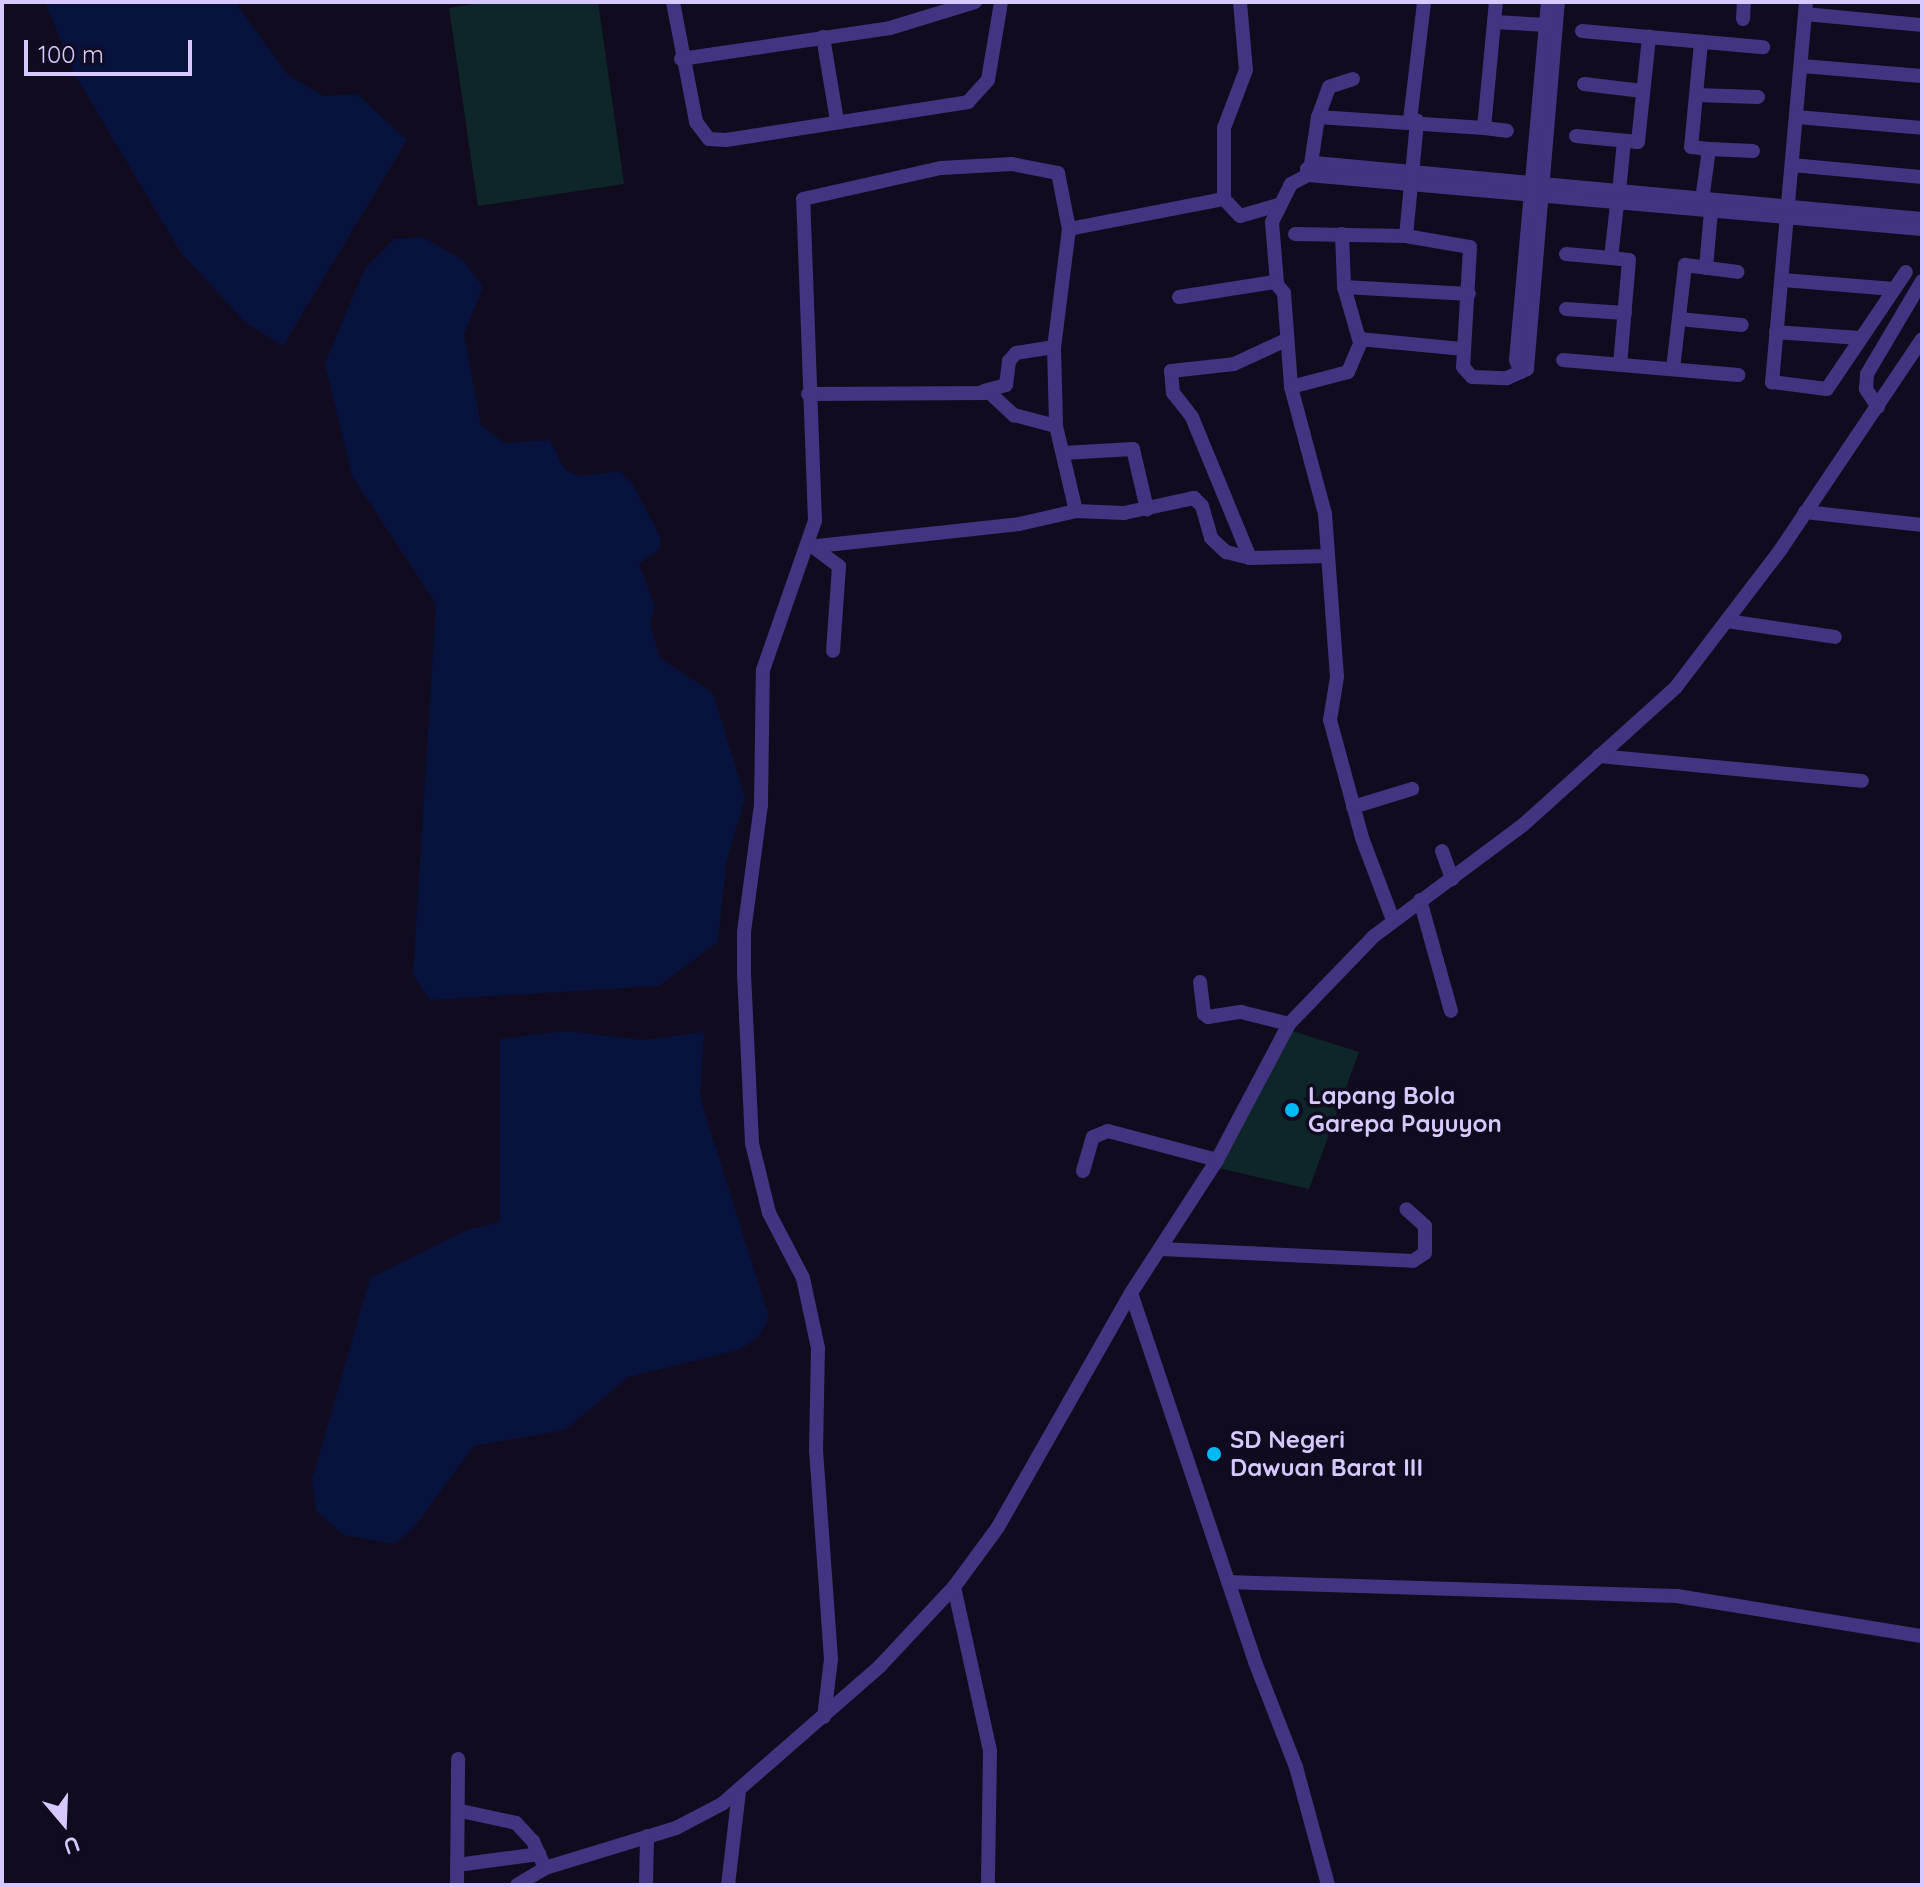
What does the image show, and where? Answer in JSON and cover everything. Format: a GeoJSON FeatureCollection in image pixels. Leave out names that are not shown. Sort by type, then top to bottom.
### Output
{"type":"FeatureCollection","features":[{"type":"Feature","properties":{"kind":"street"},"geometry":{"type":"LineString","coordinates":[[673,2],[681,59],[696,122],[709,139],[734,139],[968,102],[978,96],[988,80],[1001,2]]}},
{"type":"Feature","properties":{"kind":"street"},"geometry":{"type":"LineString","coordinates":[[681,59],[911,23],[975,2]]}},
{"type":"Feature","properties":{"kind":"street"},"geometry":{"type":"LineString","coordinates":[[1240,2],[1246,70],[1224,128],[1224,199],[1240,216],[1278,205]]}},
{"type":"Feature","properties":{"kind":"street"},"geometry":{"type":"LineString","coordinates":[[1406,236],[1414,179],[1413,121],[1424,2]]}},
{"type":"Feature","properties":{"kind":"street"},"geometry":{"type":"LineString","coordinates":[[1484,128],[1496,2]]}},
{"type":"Feature","properties":{"kind":"street"},"geometry":{"type":"LineString","coordinates":[[1295,234],[1406,236],[1470,247],[1463,367],[1472,377],[1512,378],[1521,372],[1529,362],[1548,2]]}},
{"type":"Feature","properties":{"kind":"street"},"geometry":{"type":"LineString","coordinates":[[1545,99],[1558,2]]}},
{"type":"Feature","properties":{"kind":"street"},"geometry":{"type":"LineString","coordinates":[[1743,19],[1744,2]]}},
{"type":"Feature","properties":{"kind":"street"},"geometry":{"type":"LineString","coordinates":[[1906,272],[1832,382],[1819,391],[1772,382],[1805,8],[1922,25]]}},
{"type":"Feature","properties":{"kind":"street"},"geometry":{"type":"LineString","coordinates":[[1494,22],[1547,25]]}},
{"type":"Feature","properties":{"kind":"street"},"geometry":{"type":"LineString","coordinates":[[1582,31],[1763,47]]}},
{"type":"Feature","properties":{"kind":"street"},"geometry":{"type":"LineString","coordinates":[[823,37],[837,121]]}},
{"type":"Feature","properties":{"kind":"street"},"geometry":{"type":"LineString","coordinates":[[1576,136],[1638,142],[1649,37]]}},
{"type":"Feature","properties":{"kind":"street"},"geometry":{"type":"LineString","coordinates":[[1701,42],[1691,147],[1753,151]]}},
{"type":"Feature","properties":{"kind":"street"},"geometry":{"type":"LineString","coordinates":[[1802,66],[1922,76]]}},
{"type":"Feature","properties":{"kind":"street"},"geometry":{"type":"LineString","coordinates":[[1310,170],[1318,117],[1329,87],[1353,79]]}},
{"type":"Feature","properties":{"kind":"street"},"geometry":{"type":"LineString","coordinates":[[1584,84],[1643,91]]}},
{"type":"Feature","properties":{"kind":"street"},"geometry":{"type":"LineString","coordinates":[[1696,95],[1758,97]]}},
{"type":"Feature","properties":{"kind":"street"},"geometry":{"type":"LineString","coordinates":[[1318,117],[1413,121],[1507,131]]}},
{"type":"Feature","properties":{"kind":"street"},"geometry":{"type":"LineString","coordinates":[[1797,117],[1922,128]]}},
{"type":"Feature","properties":{"kind":"street"},"geometry":{"type":"LineString","coordinates":[[1611,258],[1624,141]]}},
{"type":"Feature","properties":{"kind":"street"},"geometry":{"type":"LineString","coordinates":[[1706,268],[1709,149]]}},
{"type":"Feature","properties":{"kind":"street"},"geometry":{"type":"LineString","coordinates":[[1792,165],[1922,177]]}},
{"type":"Feature","properties":{"kind":"street"},"geometry":{"type":"LineString","coordinates":[[824,1717],[831,1659],[816,1451],[818,1348],[803,1278],[769,1213],[752,1143],[744,932],[761,805],[763,670],[810,546],[815,506],[808,394],[803,199],[941,168],[1044,167],[1062,179],[1069,229],[1054,347],[1056,426],[1076,511]]}},
{"type":"Feature","properties":{"kind":"street"},"geometry":{"type":"LineString","coordinates":[[1393,920],[1353,807],[1330,720],[1337,677],[1322,495],[1291,387],[1284,293],[1277,283],[1271,231],[1278,205],[1291,184],[1310,170],[1706,206],[1922,219]]}},
{"type":"Feature","properties":{"kind":"street"},"geometry":{"type":"LineString","coordinates":[[1069,229],[1224,199]]}},
{"type":"Feature","properties":{"kind":"street"},"geometry":{"type":"LineString","coordinates":[[1788,212],[1922,229]]}},
{"type":"Feature","properties":{"kind":"street"},"geometry":{"type":"LineString","coordinates":[[1291,387],[1348,372],[1361,341],[1344,287],[1342,234]]}},
{"type":"Feature","properties":{"kind":"street"},"geometry":{"type":"LineString","coordinates":[[1566,254],[1629,260],[1620,365]]}},
{"type":"Feature","properties":{"kind":"street"},"geometry":{"type":"LineString","coordinates":[[1673,369],[1685,265],[1738,272]]}},
{"type":"Feature","properties":{"kind":"street"},"geometry":{"type":"LineString","coordinates":[[1783,280],[1894,289]]}},
{"type":"Feature","properties":{"kind":"street"},"geometry":{"type":"LineString","coordinates":[[1878,407],[1866,389],[1867,374],[1922,281]]}},
{"type":"Feature","properties":{"kind":"street"},"geometry":{"type":"LineString","coordinates":[[1179,297],[1277,283]]}},
{"type":"Feature","properties":{"kind":"street"},"geometry":{"type":"LineString","coordinates":[[1344,287],[1469,294]]}},
{"type":"Feature","properties":{"kind":"street"},"geometry":{"type":"LineString","coordinates":[[1566,309],[1625,313]]}},
{"type":"Feature","properties":{"kind":"street"},"geometry":{"type":"LineString","coordinates":[[1679,319],[1742,325]]}},
{"type":"Feature","properties":{"kind":"street"},"geometry":{"type":"LineString","coordinates":[[1776,332],[1860,338]]}},
{"type":"Feature","properties":{"kind":"street"},"geometry":{"type":"LineString","coordinates":[[457,1865],[542,1861],[647,1836],[698,1819],[739,1792],[824,1717],[954,1587],[998,1527],[1131,1293],[1217,1160],[1289,1024],[1393,920],[1452,879],[1676,687],[1805,512],[1922,339]]}},
{"type":"Feature","properties":{"kind":"street"},"geometry":{"type":"LineString","coordinates":[[1250,558],[1192,417],[1173,393],[1171,371],[1234,364],[1286,340]]}},
{"type":"Feature","properties":{"kind":"street"},"geometry":{"type":"LineString","coordinates":[[1361,341],[1462,349]]}},
{"type":"Feature","properties":{"kind":"street"},"geometry":{"type":"LineString","coordinates":[[808,394],[984,391],[1006,385],[1009,361],[1016,353],[1054,347]]}},
{"type":"Feature","properties":{"kind":"street"},"geometry":{"type":"LineString","coordinates":[[1563,360],[1738,375]]}},
{"type":"Feature","properties":{"kind":"street"},"geometry":{"type":"LineString","coordinates":[[984,391],[1014,415],[1056,426]]}},
{"type":"Feature","properties":{"kind":"street"},"geometry":{"type":"LineString","coordinates":[[1063,453],[1133,449],[1147,509]]}},
{"type":"Feature","properties":{"kind":"street"},"geometry":{"type":"LineString","coordinates":[[810,546],[1019,524],[1076,511],[1147,509],[1194,498],[1219,547],[1250,558],[1327,556]]}},
{"type":"Feature","properties":{"kind":"street"},"geometry":{"type":"LineString","coordinates":[[1805,512],[1922,525]]}},
{"type":"Feature","properties":{"kind":"street"},"geometry":{"type":"LineString","coordinates":[[810,546],[839,566],[833,651]]}},
{"type":"Feature","properties":{"kind":"street"},"geometry":{"type":"LineString","coordinates":[[1727,621],[1835,637]]}},
{"type":"Feature","properties":{"kind":"street"},"geometry":{"type":"LineString","coordinates":[[1599,756],[1862,781]]}},
{"type":"Feature","properties":{"kind":"street"},"geometry":{"type":"LineString","coordinates":[[1353,807],[1412,789]]}},
{"type":"Feature","properties":{"kind":"street"},"geometry":{"type":"LineString","coordinates":[[1442,851],[1452,879]]}},
{"type":"Feature","properties":{"kind":"street"},"geometry":{"type":"LineString","coordinates":[[1420,900],[1451,1011]]}},
{"type":"Feature","properties":{"kind":"street"},"geometry":{"type":"LineString","coordinates":[[1200,982],[1204,1014],[1208,1017],[1241,1012],[1289,1024]]}},
{"type":"Feature","properties":{"kind":"street"},"geometry":{"type":"LineString","coordinates":[[1083,1171],[1093,1137],[1108,1131],[1217,1160]]}},
{"type":"Feature","properties":{"kind":"street"},"geometry":{"type":"LineString","coordinates":[[1161,1249],[1413,1261],[1425,1253],[1425,1226],[1406,1209]]}},
{"type":"Feature","properties":{"kind":"street"},"geometry":{"type":"LineString","coordinates":[[1131,1293],[1228,1582],[1296,1767],[1328,1885]]}},
{"type":"Feature","properties":{"kind":"street"},"geometry":{"type":"LineString","coordinates":[[1228,1582],[1677,1596],[1922,1636]]}},
{"type":"Feature","properties":{"kind":"street"},"geometry":{"type":"LineString","coordinates":[[954,1587],[990,1751],[988,1885]]}},
{"type":"Feature","properties":{"kind":"street"},"geometry":{"type":"LineString","coordinates":[[457,1885],[461,1811],[458,1759]]}},
{"type":"Feature","properties":{"kind":"street"},"geometry":{"type":"LineString","coordinates":[[728,1885],[739,1792]]}},
{"type":"Feature","properties":{"kind":"street"},"geometry":{"type":"LineString","coordinates":[[461,1811],[516,1823],[542,1861]]}},
{"type":"Feature","properties":{"kind":"street"},"geometry":{"type":"LineString","coordinates":[[646,1885],[647,1836]]}},
{"type":"Feature","properties":{"kind":"street"},"geometry":{"type":"LineString","coordinates":[[517,1885],[542,1861]]}},
{"type":"Feature","properties":{"kind":"green space"},"geometry":{"type":"Polygon","coordinates":[[[487,2],[598,2],[624,184],[478,206],[449,8],[487,2]]]}},
{"type":"Feature","properties":{"kind":"green space","name":"Lapang Bola Garepa Payuyon"},"geometry":{"type":"Polygon","coordinates":[[[1286,1029],[1359,1052],[1309,1189],[1218,1168],[1286,1029]]]}},
{"type":"Feature","properties":{"kind":"water"},"geometry":{"type":"Polygon","coordinates":[[[45,2],[235,2],[288,75],[324,96],[357,94],[407,140],[283,346],[245,322],[181,253],[76,77],[45,2]]]}},
{"type":"Feature","properties":{"kind":"water"},"geometry":{"type":"Polygon","coordinates":[[[422,237],[463,260],[483,287],[464,334],[481,425],[504,443],[550,440],[565,470],[581,476],[619,471],[632,483],[660,536],[660,549],[639,564],[655,606],[650,624],[660,658],[713,693],[745,797],[726,864],[718,942],[659,986],[430,1000],[413,975],[436,604],[352,476],[325,363],[365,268],[394,239],[422,237]]]}},
{"type":"Feature","properties":{"kind":"water"},"geometry":{"type":"Polygon","coordinates":[[[567,1031],[643,1040],[704,1032],[700,1097],[769,1317],[759,1337],[739,1350],[629,1377],[565,1430],[474,1446],[412,1530],[394,1544],[344,1535],[316,1511],[312,1480],[370,1278],[467,1230],[500,1222],[500,1039],[567,1031]]]}},
{"type":"Feature","properties":{"kind":"place","name":"Lapang Bola Garepa Payuyon"},"geometry":{"type":"Point","coordinates":[1292,1110]}},
{"type":"Feature","properties":{"kind":"place","name":"SD Negeri Dawuan Barat III"},"geometry":{"type":"Point","coordinates":[1214,1454]}}]}
